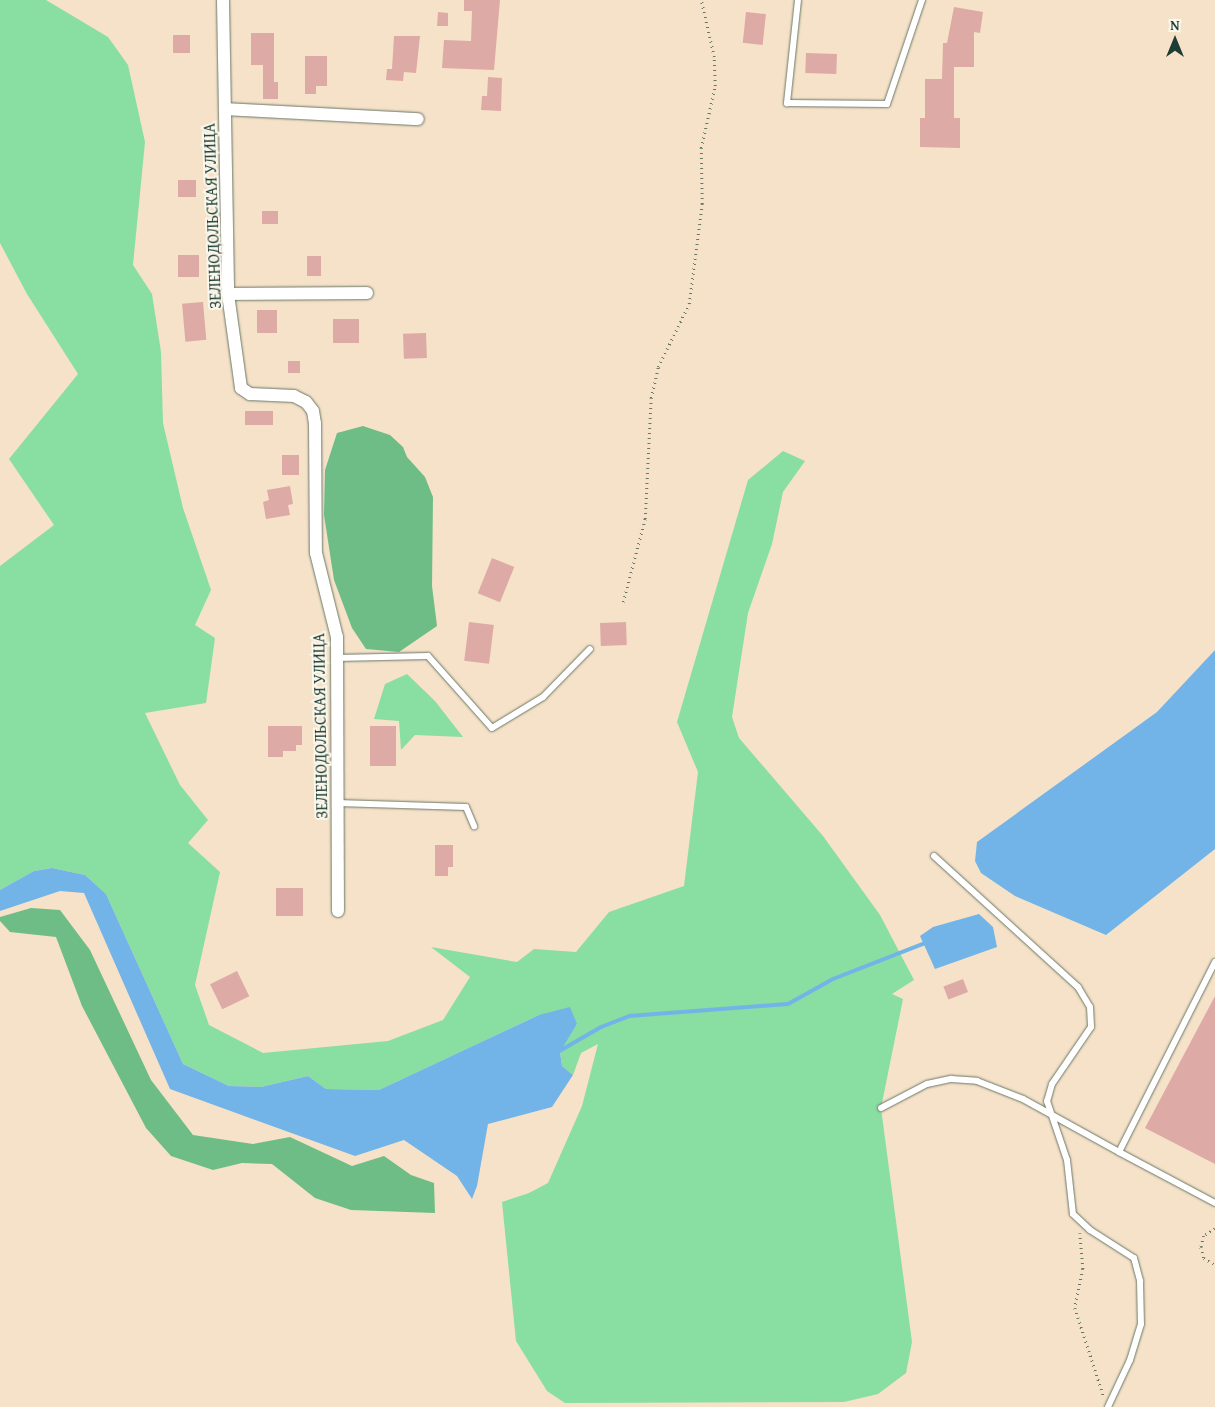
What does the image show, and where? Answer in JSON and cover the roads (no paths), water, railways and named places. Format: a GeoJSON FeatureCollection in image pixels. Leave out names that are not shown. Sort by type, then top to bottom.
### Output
{"type":"FeatureCollection","features":[{"type":"Feature","properties":{"kind":"street","name":"ЗЕЛЕНОДОЛЬСКАЯ УЛИЦА"},"geometry":{"type":"LineString","coordinates":[[224,0],[228,294],[241,388],[250,394],[294,396],[306,402],[313,411],[316,553],[335,621],[337,658],[338,911]]}},
{"type":"Feature","properties":{"kind":"street"},"geometry":{"type":"LineString","coordinates":[[225,109],[418,119]]}},
{"type":"Feature","properties":{"kind":"street"},"geometry":{"type":"LineString","coordinates":[[228,294],[367,293]]}},
{"type":"Feature","properties":{"kind":"lane"},"geometry":{"type":"LineString","coordinates":[[798,0],[787,103],[887,104],[922,0]]}},
{"type":"Feature","properties":{"kind":"lane"},"geometry":{"type":"LineString","coordinates":[[337,658],[428,656],[492,728],[543,697],[590,649]]}},
{"type":"Feature","properties":{"kind":"lane"},"geometry":{"type":"LineString","coordinates":[[337,803],[466,807],[474,826]]}},
{"type":"Feature","properties":{"kind":"lane"},"geometry":{"type":"LineString","coordinates":[[934,856],[1078,987],[1090,1007],[1091,1027],[1052,1084],[1047,1101],[1067,1160],[1073,1214],[1080,1222],[1134,1258],[1140,1281],[1141,1324],[1130,1360],[1108,1406]]}},
{"type":"Feature","properties":{"kind":"lane"},"geometry":{"type":"LineString","coordinates":[[1119,1152],[1215,962]]}},
{"type":"Feature","properties":{"kind":"lane"},"geometry":{"type":"LineString","coordinates":[[881,1108],[927,1084],[951,1079],[977,1081],[1023,1099],[1215,1203]]}},
{"type":"Feature","properties":{"kind":"water"},"geometry":{"type":"Polygon","coordinates":[[[1215,650],[1215,849],[1106,935],[1015,896],[981,873],[975,861],[977,842],[1157,712],[1215,650]]]}},
{"type":"Feature","properties":{"kind":"water"},"geometry":{"type":"Polygon","coordinates":[[[52,868],[85,875],[106,894],[183,1064],[229,1086],[261,1087],[308,1076],[326,1089],[379,1090],[539,1015],[570,1007],[577,1024],[560,1052],[562,1066],[573,1075],[552,1107],[488,1124],[477,1186],[472,1199],[457,1176],[404,1140],[355,1156],[170,1089],[84,893],[60,891],[0,911],[0,890],[34,871],[52,868]]]}},
{"type":"Feature","properties":{"kind":"water"},"geometry":{"type":"Polygon","coordinates":[[[979,914],[993,927],[997,947],[935,969],[920,936],[933,927],[979,914]]]}},
{"type":"Feature","properties":{"kind":"waterway"},"geometry":{"type":"LineString","coordinates":[[556,1053],[601,1027],[629,1016],[788,1004],[833,979],[928,942]]}}]}
